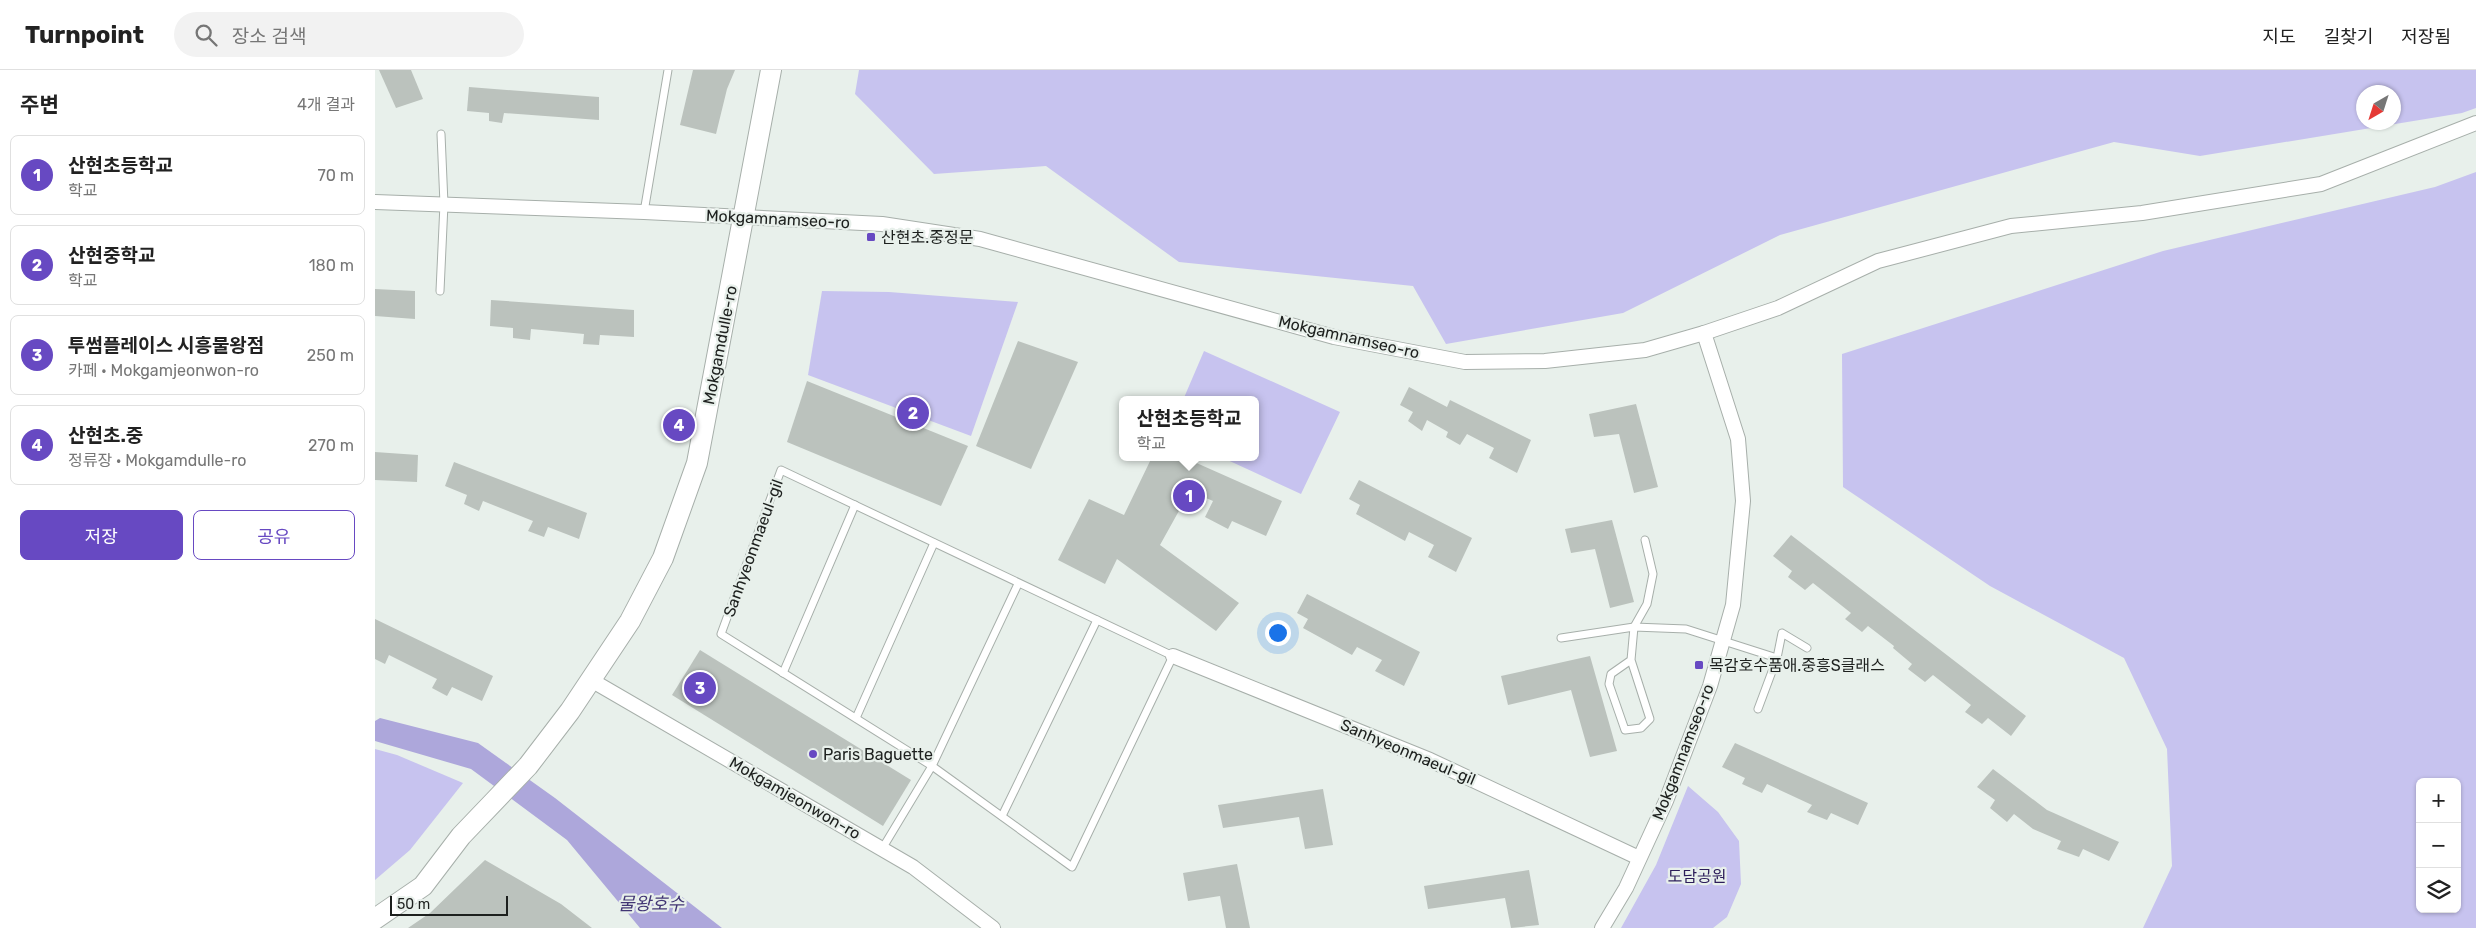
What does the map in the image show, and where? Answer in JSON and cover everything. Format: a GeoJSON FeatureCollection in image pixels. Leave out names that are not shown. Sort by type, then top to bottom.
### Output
{"type":"FeatureCollection","features":[{"type":"Feature","properties":{"kind":"street","name":"Mokgamdulle-ro"},"geometry":{"type":"LineString","coordinates":[[423,886],[461,836],[528,766],[570,711],[630,622],[663,558],[697,463],[771,70]]}},
{"type":"Feature","properties":{"kind":"street"},"geometry":{"type":"LineString","coordinates":[[1704,333],[1778,308],[1878,261],[2011,226],[2142,213],[2321,184],[2476,123]]}},
{"type":"Feature","properties":{"kind":"street","name":"Mokgamnamseo-ro"},"geometry":{"type":"LineString","coordinates":[[375,202],[643,212],[882,224],[980,239],[1334,337],[1465,362],[1545,361],[1636,351],[1704,333],[1738,439],[1743,501],[1733,605],[1710,686],[1666,801],[1639,858],[1602,928]]}},
{"type":"Feature","properties":{"kind":"street","name":"Sanhyeonmaeul-gil"},"geometry":{"type":"LineString","coordinates":[[1173,656],[1430,760],[1639,858]]}},
{"type":"Feature","properties":{"kind":"street","name":"Mokgamjeonwon-ro"},"geometry":{"type":"LineString","coordinates":[[591,680],[913,866],[993,928]]}},
{"type":"Feature","properties":{"kind":"street"},"geometry":{"type":"LineString","coordinates":[[375,907],[423,886]]}},
{"type":"Feature","properties":{"kind":"street"},"geometry":{"type":"LineString","coordinates":[[375,919],[423,886]]}},
{"type":"Feature","properties":{"kind":"street"},"geometry":{"type":"LineString","coordinates":[[381,928],[423,886]]}},
{"type":"Feature","properties":{"kind":"lane"},"geometry":{"type":"LineString","coordinates":[[643,212],[668,70]]}},
{"type":"Feature","properties":{"kind":"lane"},"geometry":{"type":"LineString","coordinates":[[440,291],[444,204],[441,134]]}},
{"type":"Feature","properties":{"kind":"lane","name":"Sanhyeonmaeul-gil"},"geometry":{"type":"LineString","coordinates":[[781,470],[855,506],[1173,656],[1072,867],[932,766],[721,634],[781,470]]}},
{"type":"Feature","properties":{"kind":"lane"},"geometry":{"type":"LineString","coordinates":[[783,673],[855,506]]}},
{"type":"Feature","properties":{"kind":"lane"},"geometry":{"type":"LineString","coordinates":[[1631,660],[1611,674],[1609,684],[1625,730],[1641,728],[1649,719],[1631,660],[1634,627],[1647,604],[1653,574],[1645,540]]}},
{"type":"Feature","properties":{"kind":"lane"},"geometry":{"type":"LineString","coordinates":[[856,718],[934,543]]}},
{"type":"Feature","properties":{"kind":"lane"},"geometry":{"type":"LineString","coordinates":[[882,848],[932,766],[1018,584]]}},
{"type":"Feature","properties":{"kind":"lane"},"geometry":{"type":"LineString","coordinates":[[1002,816],[1097,620]]}},
{"type":"Feature","properties":{"kind":"lane"},"geometry":{"type":"LineString","coordinates":[[1561,638],[1634,627],[1686,628],[1777,658]]}},
{"type":"Feature","properties":{"kind":"lane"},"geometry":{"type":"LineString","coordinates":[[1758,709],[1777,658],[1782,632],[1807,648]]}},
{"type":"Feature","properties":{"kind":"green space"},"geometry":{"type":"Polygon","coordinates":[[[859,70],[2476,70],[2476,108],[2462,113],[2401,123],[2401,85],[2356,85],[2356,130],[2358,130],[2200,156],[2114,142],[1780,235],[1623,313],[1446,344],[1413,286],[1179,262],[1046,166],[934,174],[855,94],[859,70]]]}},
{"type":"Feature","properties":{"kind":"green space"},"geometry":{"type":"Polygon","coordinates":[[[2476,172],[2476,928],[2143,928],[2172,866],[2167,749],[2124,658],[1990,586],[1843,487],[1842,354],[2163,251],[2435,187],[2476,172]]]}},
{"type":"Feature","properties":{"kind":"green space"},"geometry":{"type":"Polygon","coordinates":[[[822,291],[889,292],[1018,302],[971,436],[808,375],[822,291]]]}},
{"type":"Feature","properties":{"kind":"green space"},"geometry":{"type":"Polygon","coordinates":[[[1204,351],[1340,412],[1301,494],[1230,461],[1259,461],[1259,396],[1185,396],[1204,351]]]}},
{"type":"Feature","properties":{"kind":"green space"},"geometry":{"type":"Polygon","coordinates":[[[375,749],[397,755],[463,783],[410,850],[375,880],[375,749]]]}},
{"type":"Feature","properties":{"kind":"green space","name":"도담공원"},"geometry":{"type":"Polygon","coordinates":[[[1688,786],[1718,812],[1739,841],[1741,884],[1727,917],[1713,928],[1621,928],[1656,865],[1688,786]]]}},
{"type":"Feature","properties":{"kind":"water","name":"물왕호수"},"geometry":{"type":"Polygon","coordinates":[[[380,718],[478,743],[555,798],[722,928],[640,928],[567,840],[471,769],[375,741],[375,721],[380,718]]]}},
{"type":"Feature","properties":{"kind":"building"},"geometry":{"type":"Polygon","coordinates":[[[379,70],[411,70],[423,99],[396,108],[379,70]]]}},
{"type":"Feature","properties":{"kind":"building"},"geometry":{"type":"Polygon","coordinates":[[[693,70],[735,70],[727,89],[716,134],[680,125],[693,70]]]}},
{"type":"Feature","properties":{"kind":"building"},"geometry":{"type":"Polygon","coordinates":[[[469,87],[599,97],[599,120],[504,113],[502,123],[489,121],[489,113],[467,111],[469,87]]]}},
{"type":"Feature","properties":{"kind":"building"},"geometry":{"type":"Polygon","coordinates":[[[375,289],[415,291],[415,319],[375,316],[375,289]]]}},
{"type":"Feature","properties":{"kind":"building"},"geometry":{"type":"Polygon","coordinates":[[[491,300],[634,310],[634,337],[600,335],[599,345],[583,344],[584,334],[531,329],[530,340],[513,338],[513,328],[490,326],[491,300]]]}},
{"type":"Feature","properties":{"kind":"building"},"geometry":{"type":"Polygon","coordinates":[[[1018,341],[1078,362],[1031,469],[976,446],[1018,341]]]}},
{"type":"Feature","properties":{"kind":"building"},"geometry":{"type":"Polygon","coordinates":[[[807,381],[968,446],[941,506],[787,442],[807,381]]]}},
{"type":"Feature","properties":{"kind":"building"},"geometry":{"type":"Polygon","coordinates":[[[1409,387],[1447,407],[1450,400],[1531,440],[1517,473],[1489,458],[1494,448],[1467,434],[1460,445],[1446,437],[1448,432],[1427,420],[1422,431],[1408,421],[1413,412],[1400,405],[1409,387]]]}},
{"type":"Feature","properties":{"kind":"building"},"geometry":{"type":"Polygon","coordinates":[[[1636,404],[1658,487],[1634,493],[1619,434],[1594,437],[1589,414],[1636,404]]]}},
{"type":"Feature","properties":{"kind":"building"},"geometry":{"type":"Polygon","coordinates":[[[375,452],[418,455],[417,482],[375,480],[375,452]]]}},
{"type":"Feature","properties":{"kind":"building"},"geometry":{"type":"Polygon","coordinates":[[[1150,461],[1192,461],[1282,501],[1266,536],[1232,521],[1228,529],[1205,517],[1213,501],[1190,491],[1160,545],[1239,603],[1216,631],[1117,559],[1105,584],[1058,560],[1089,499],[1124,515],[1150,461]]]}},
{"type":"Feature","properties":{"kind":"building"},"geometry":{"type":"Polygon","coordinates":[[[454,462],[587,513],[579,539],[548,527],[544,537],[528,531],[533,521],[483,501],[479,511],[464,504],[467,495],[445,486],[454,462]]]}},
{"type":"Feature","properties":{"kind":"building"},"geometry":{"type":"Polygon","coordinates":[[[1359,480],[1472,538],[1456,572],[1428,557],[1434,545],[1409,532],[1405,541],[1356,514],[1360,505],[1349,499],[1359,480]]]}},
{"type":"Feature","properties":{"kind":"building"},"geometry":{"type":"Polygon","coordinates":[[[1612,520],[1634,602],[1610,608],[1595,549],[1571,553],[1565,529],[1612,520]]]}},
{"type":"Feature","properties":{"kind":"building"},"geometry":{"type":"Polygon","coordinates":[[[1791,535],[2026,716],[2011,736],[1988,718],[1982,724],[1965,712],[1971,705],[1933,675],[1925,682],[1908,669],[1912,664],[1893,648],[1894,646],[1868,626],[1862,632],[1845,619],[1851,613],[1813,583],[1805,590],[1788,577],[1792,571],[1773,556],[1791,535]]]}},
{"type":"Feature","properties":{"kind":"building"},"geometry":{"type":"Polygon","coordinates":[[[1307,594],[1420,652],[1404,686],[1375,671],[1382,660],[1357,647],[1352,655],[1303,628],[1308,619],[1297,613],[1307,594]]]}},
{"type":"Feature","properties":{"kind":"building"},"geometry":{"type":"Polygon","coordinates":[[[375,619],[493,676],[482,701],[452,687],[447,696],[432,688],[437,679],[389,655],[385,664],[375,659],[375,619]]]}},
{"type":"Feature","properties":{"kind":"building"},"geometry":{"type":"Polygon","coordinates":[[[700,650],[911,780],[883,826],[672,695],[700,650]]]}},
{"type":"Feature","properties":{"kind":"building"},"geometry":{"type":"Polygon","coordinates":[[[1590,656],[1617,751],[1590,757],[1571,690],[1508,705],[1501,676],[1590,656]]]}},
{"type":"Feature","properties":{"kind":"building"},"geometry":{"type":"Polygon","coordinates":[[[1735,743],[1868,803],[1858,825],[1831,813],[1827,820],[1807,812],[1812,805],[1767,784],[1762,793],[1742,784],[1745,778],[1722,767],[1735,743]]]}},
{"type":"Feature","properties":{"kind":"building"},"geometry":{"type":"Polygon","coordinates":[[[1993,769],[2047,810],[2119,842],[2109,861],[2083,849],[2079,857],[2057,849],[2061,841],[2033,829],[2014,814],[2007,822],[1990,808],[1995,800],[1977,787],[1993,769]]]}},
{"type":"Feature","properties":{"kind":"building"},"geometry":{"type":"Polygon","coordinates":[[[1323,789],[1333,845],[1305,849],[1299,817],[1223,828],[1218,805],[1323,789]]]}},
{"type":"Feature","properties":{"kind":"building"},"geometry":{"type":"Polygon","coordinates":[[[485,860],[561,904],[592,928],[408,928],[430,913],[485,860]]]}},
{"type":"Feature","properties":{"kind":"building"},"geometry":{"type":"Polygon","coordinates":[[[1237,864],[1250,928],[1226,928],[1220,896],[1188,901],[1183,873],[1237,864]]]}},
{"type":"Feature","properties":{"kind":"building"},"geometry":{"type":"Polygon","coordinates":[[[1529,870],[1539,925],[1511,928],[1505,898],[1428,909],[1424,886],[1529,870]]]}},
{"type":"Feature","properties":{"kind":"place","name":"산현초.중정문"},"geometry":{"type":"Point","coordinates":[871,237]}},
{"type":"Feature","properties":{"kind":"place","name":"산현중학교"},"geometry":{"type":"Point","coordinates":[913,413]}},
{"type":"Feature","properties":{"kind":"place","name":"산현초.중"},"geometry":{"type":"Point","coordinates":[679,425]}},
{"type":"Feature","properties":{"kind":"place","name":"산현초등학교"},"geometry":{"type":"Point","coordinates":[1189,496]}},
{"type":"Feature","properties":{"kind":"place","name":"목감호수품애.중흥S클래스"},"geometry":{"type":"Point","coordinates":[1699,665]}},
{"type":"Feature","properties":{"kind":"place","name":"투썸플레이스 시흥물왕점"},"geometry":{"type":"Point","coordinates":[700,688]}},
{"type":"Feature","properties":{"kind":"place","name":"Paris Baguette"},"geometry":{"type":"Point","coordinates":[813,754]}}]}
